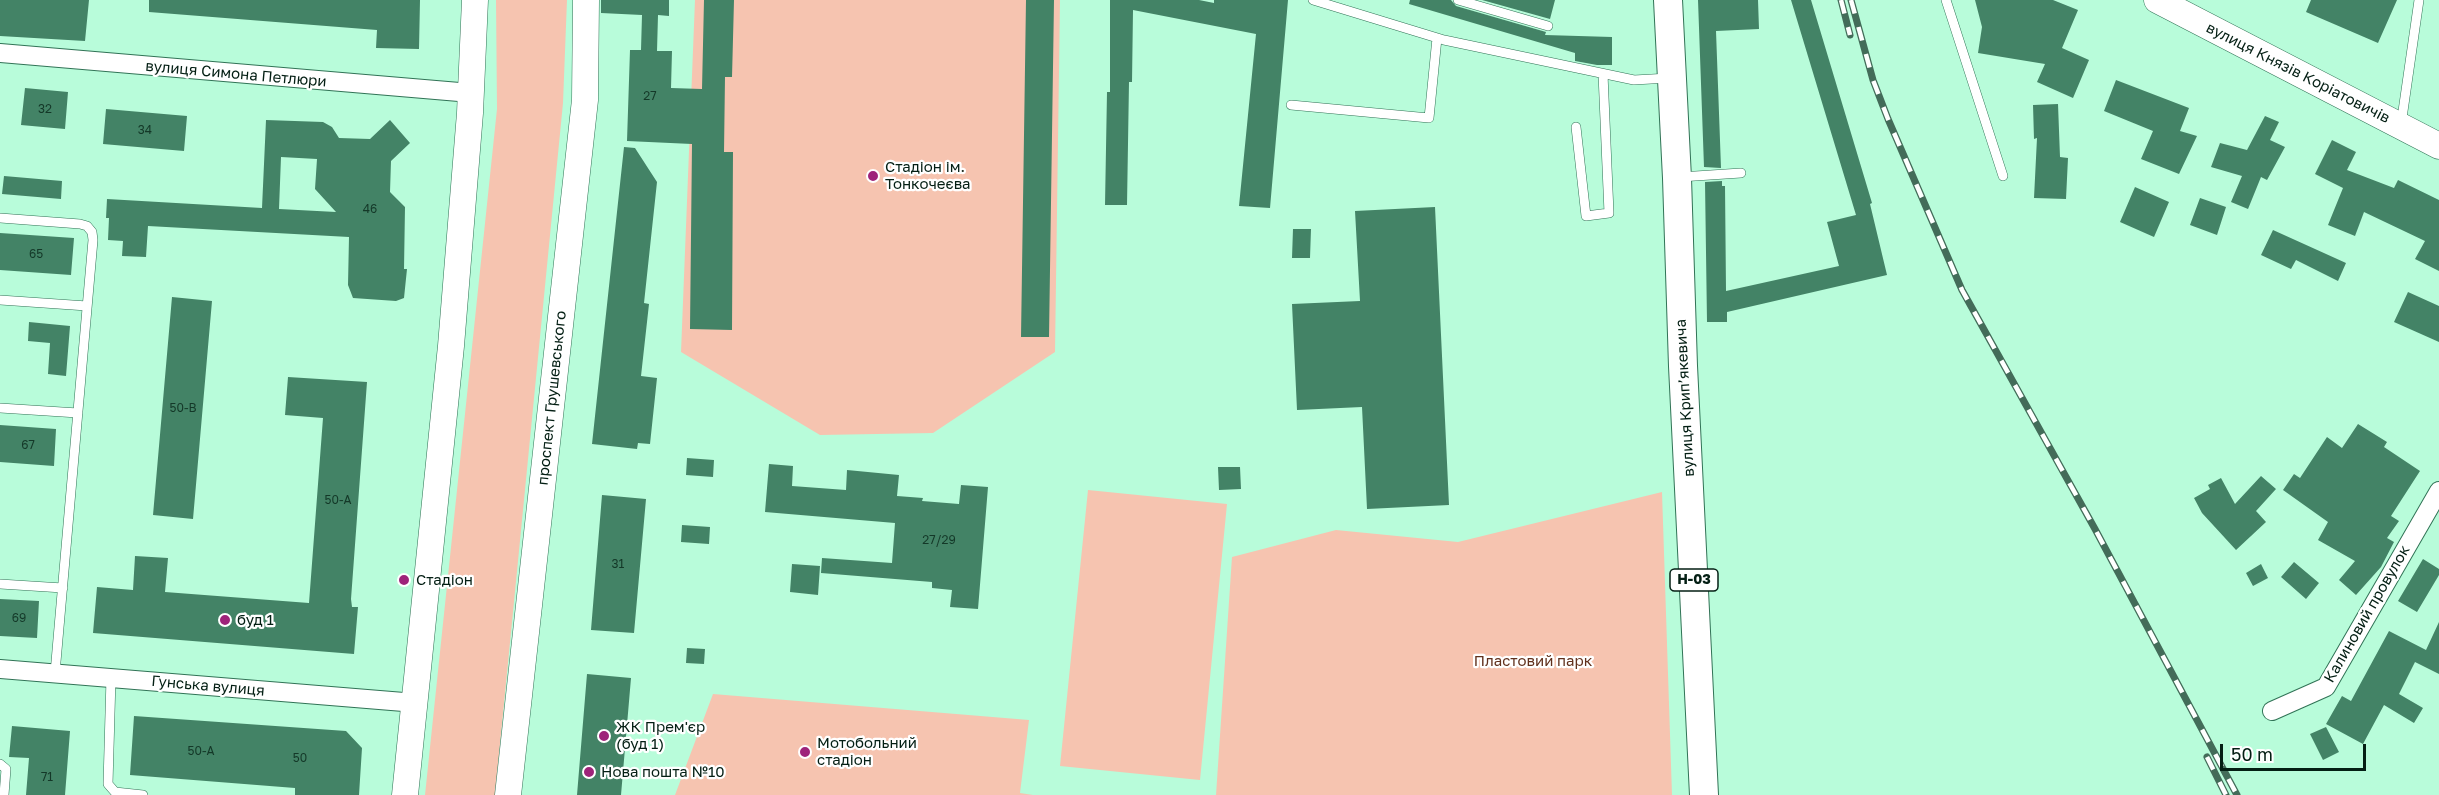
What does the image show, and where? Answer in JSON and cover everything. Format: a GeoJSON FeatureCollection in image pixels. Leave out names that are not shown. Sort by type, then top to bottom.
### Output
{"type":"FeatureCollection","features":[{"type":"Feature","properties":{"kind":"main road"},"geometry":{"type":"LineString","coordinates":[[405,795],[451,346],[471,93],[475,0]]}},
{"type":"Feature","properties":{"kind":"main road","name":"проспект Грушевського"},"geometry":{"type":"LineString","coordinates":[[508,795],[585,100],[586,0]]}},
{"type":"Feature","properties":{"kind":"main road","name":"вулиця Крипʼякевича"},"geometry":{"type":"LineString","coordinates":[[1668,0],[1704,795]]}},
{"type":"Feature","properties":{"kind":"main road","name":"вулиця Князів Коріатовичів"},"geometry":{"type":"LineString","coordinates":[[2157,0],[2439,146]]}},
{"type":"Feature","properties":{"kind":"street","name":"вулиця Симона Петлюри"},"geometry":{"type":"LineString","coordinates":[[0,54],[471,93]]}},
{"type":"Feature","properties":{"kind":"street","name":"Калиновий провулок"},"geometry":{"type":"LineString","coordinates":[[2272,711],[2326,687],[2439,491]]}},
{"type":"Feature","properties":{"kind":"street","name":"Гунська вулиця"},"geometry":{"type":"LineString","coordinates":[[0,669],[416,703]]}},
{"type":"Feature","properties":{"kind":"lane"},"geometry":{"type":"LineString","coordinates":[[1313,0],[1437,38],[1634,80],[1672,78]]}},
{"type":"Feature","properties":{"kind":"lane"},"geometry":{"type":"LineString","coordinates":[[1458,0],[1548,26]]}},
{"type":"Feature","properties":{"kind":"lane"},"geometry":{"type":"LineString","coordinates":[[1946,0],[2003,176]]}},
{"type":"Feature","properties":{"kind":"lane"},"geometry":{"type":"LineString","coordinates":[[2401,126],[2419,0]]}},
{"type":"Feature","properties":{"kind":"lane"},"geometry":{"type":"LineString","coordinates":[[1291,105],[1429,118],[1437,38]]}},
{"type":"Feature","properties":{"kind":"lane"},"geometry":{"type":"LineString","coordinates":[[1576,127],[1586,216],[1609,213],[1603,74]]}},
{"type":"Feature","properties":{"kind":"lane"},"geometry":{"type":"LineString","coordinates":[[1677,177],[1741,173]]}},
{"type":"Feature","properties":{"kind":"lane"},"geometry":{"type":"LineString","coordinates":[[0,218],[87,226],[92,232],[93,240],[55,673]]}},
{"type":"Feature","properties":{"kind":"lane"},"geometry":{"type":"LineString","coordinates":[[0,300],[87,306]]}},
{"type":"Feature","properties":{"kind":"lane"},"geometry":{"type":"LineString","coordinates":[[0,408],[78,413]]}},
{"type":"Feature","properties":{"kind":"lane"},"geometry":{"type":"LineString","coordinates":[[0,584],[63,588]]}},
{"type":"Feature","properties":{"kind":"lane"},"geometry":{"type":"LineString","coordinates":[[111,678],[108,784],[115,792],[143,795]]}},
{"type":"Feature","properties":{"kind":"lane"},"geometry":{"type":"LineString","coordinates":[[0,765],[6,769],[4,795]]}},
{"type":"Feature","properties":{"kind":"green space"},"geometry":{"type":"Polygon","coordinates":[[[496,0],[567,0],[563,103],[495,795],[425,795],[497,109],[496,0]]]}},
{"type":"Feature","properties":{"kind":"green space","name":"Стадіон ім. Тонкочеєва"},"geometry":{"type":"Polygon","coordinates":[[[695,0],[1060,0],[1055,352],[933,433],[820,435],[681,352],[695,0]]]}},
{"type":"Feature","properties":{"kind":"green space"},"geometry":{"type":"Polygon","coordinates":[[[1088,490],[1227,504],[1200,780],[1060,766],[1088,490]]]}},
{"type":"Feature","properties":{"kind":"green space","name":"Пластовий парк"},"geometry":{"type":"Polygon","coordinates":[[[1662,492],[1672,795],[1216,795],[1232,557],[1336,530],[1458,542],[1662,492]]]}},
{"type":"Feature","properties":{"kind":"green space"},"geometry":{"type":"Polygon","coordinates":[[[713,694],[1029,720],[1020,793],[1033,795],[675,795],[713,694]]]}},
{"type":"Feature","properties":{"kind":"building"},"geometry":{"type":"Polygon","coordinates":[[[0,0],[89,0],[85,41],[0,36],[0,0]]]}},
{"type":"Feature","properties":{"kind":"building"},"geometry":{"type":"Polygon","coordinates":[[[149,0],[420,0],[419,49],[376,48],[377,30],[149,12],[149,0]]]}},
{"type":"Feature","properties":{"kind":"building"},"geometry":{"type":"Polygon","coordinates":[[[601,0],[669,0],[669,16],[658,15],[657,51],[672,51],[671,88],[702,89],[704,0],[734,0],[732,77],[725,77],[724,152],[733,152],[732,330],[690,329],[692,144],[627,141],[630,50],[641,50],[642,15],[601,13],[601,0]]]}},
{"type":"Feature","properties":{"kind":"building"},"geometry":{"type":"Polygon","coordinates":[[[1026,0],[1054,0],[1049,337],[1021,337],[1026,0]]]}},
{"type":"Feature","properties":{"kind":"building"},"geometry":{"type":"Polygon","coordinates":[[[1110,0],[1199,0],[1214,3],[1214,0],[1288,0],[1270,208],[1239,206],[1256,34],[1133,10],[1127,205],[1105,205],[1107,92],[1110,92],[1110,0]]]}},
{"type":"Feature","properties":{"kind":"building"},"geometry":{"type":"Polygon","coordinates":[[[1410,0],[1451,0],[1456,6],[1546,32],[1545,35],[1612,37],[1612,65],[1575,61],[1575,53],[1409,4],[1410,0]]]}},
{"type":"Feature","properties":{"kind":"building"},"geometry":{"type":"Polygon","coordinates":[[[1482,0],[1555,0],[1550,19],[1482,0]]]}},
{"type":"Feature","properties":{"kind":"building"},"geometry":{"type":"Polygon","coordinates":[[[1698,0],[1758,0],[1759,29],[1716,31],[1721,168],[1704,167],[1698,0]]]}},
{"type":"Feature","properties":{"kind":"building"},"geometry":{"type":"Polygon","coordinates":[[[1791,0],[1811,0],[1872,203],[1870,204],[1887,275],[1727,312],[1727,322],[1707,322],[1705,182],[1722,181],[1722,186],[1725,186],[1726,291],[1839,266],[1827,222],[1856,215],[1791,0]]]}},
{"type":"Feature","properties":{"kind":"building"},"geometry":{"type":"Polygon","coordinates":[[[1975,0],[2053,0],[2078,10],[2062,48],[2089,60],[2073,98],[2037,82],[2045,64],[1978,53],[1982,27],[1975,0]]]}},
{"type":"Feature","properties":{"kind":"building"},"geometry":{"type":"Polygon","coordinates":[[[2311,0],[2397,0],[2378,43],[2306,12],[2311,0]]]}},
{"type":"Feature","properties":{"kind":"building"},"geometry":{"type":"Polygon","coordinates":[[[2116,80],[2189,108],[2180,131],[2197,136],[2179,174],[2141,159],[2153,131],[2104,111],[2116,80]]]}},
{"type":"Feature","properties":{"kind":"building"},"geometry":{"type":"Polygon","coordinates":[[[25,88],[68,92],[65,129],[21,125],[25,88]]]}},
{"type":"Feature","properties":{"kind":"building"},"geometry":{"type":"Polygon","coordinates":[[[2058,104],[2060,157],[2068,158],[2066,199],[2034,198],[2037,138],[2034,139],[2033,105],[2058,104]]]}},
{"type":"Feature","properties":{"kind":"building"},"geometry":{"type":"Polygon","coordinates":[[[106,109],[187,116],[184,151],[103,144],[106,109]]]}},
{"type":"Feature","properties":{"kind":"building"},"geometry":{"type":"Polygon","coordinates":[[[2265,116],[2279,122],[2270,140],[2285,147],[2267,180],[2261,177],[2248,209],[2231,202],[2242,176],[2211,167],[2220,143],[2247,150],[2265,116]]]}},
{"type":"Feature","properties":{"kind":"building"},"geometry":{"type":"Polygon","coordinates":[[[266,120],[323,122],[332,127],[339,138],[370,139],[390,120],[410,143],[391,161],[390,192],[405,207],[404,269],[407,269],[404,298],[396,301],[353,298],[348,285],[349,237],[148,226],[146,257],[122,256],[123,241],[108,240],[107,199],[262,208],[266,120]],[[281,157],[279,209],[336,212],[315,189],[317,159],[281,157]]]}},
{"type":"Feature","properties":{"kind":"building"},"geometry":{"type":"Polygon","coordinates":[[[2332,140],[2356,152],[2347,170],[2394,188],[2398,180],[2439,200],[2439,271],[2415,259],[2425,241],[2364,212],[2355,236],[2328,225],[2343,188],[2315,174],[2332,140]]]}},
{"type":"Feature","properties":{"kind":"building"},"geometry":{"type":"Polygon","coordinates":[[[624,147],[635,148],[657,182],[644,303],[649,304],[641,376],[657,378],[650,444],[638,443],[637,449],[592,444],[624,147]]]}},
{"type":"Feature","properties":{"kind":"building"},"geometry":{"type":"Polygon","coordinates":[[[4,176],[62,181],[61,199],[2,194],[4,176]]]}},
{"type":"Feature","properties":{"kind":"building"},"geometry":{"type":"Polygon","coordinates":[[[2135,187],[2169,202],[2154,237],[2120,222],[2135,187]]]}},
{"type":"Feature","properties":{"kind":"building"},"geometry":{"type":"Polygon","coordinates":[[[2200,198],[2226,207],[2217,235],[2190,225],[2200,198]]]}},
{"type":"Feature","properties":{"kind":"building"},"geometry":{"type":"Polygon","coordinates":[[[1435,207],[1449,505],[1367,509],[1362,407],[1297,410],[1292,304],[1360,301],[1355,211],[1435,207]]]}},
{"type":"Feature","properties":{"kind":"building"},"geometry":{"type":"Polygon","coordinates":[[[1293,229],[1311,229],[1310,258],[1292,258],[1293,229]]]}},
{"type":"Feature","properties":{"kind":"building"},"geometry":{"type":"Polygon","coordinates":[[[2273,230],[2346,263],[2338,281],[2296,260],[2291,269],[2261,255],[2273,230]]]}},
{"type":"Feature","properties":{"kind":"building"},"geometry":{"type":"Polygon","coordinates":[[[0,233],[74,238],[71,275],[0,270],[0,233]]]}},
{"type":"Feature","properties":{"kind":"building"},"geometry":{"type":"Polygon","coordinates":[[[2408,292],[2439,306],[2439,342],[2394,322],[2408,292]]]}},
{"type":"Feature","properties":{"kind":"building"},"geometry":{"type":"Polygon","coordinates":[[[172,297],[212,301],[193,519],[153,515],[172,297]]]}},
{"type":"Feature","properties":{"kind":"building"},"geometry":{"type":"Polygon","coordinates":[[[29,322],[70,326],[66,376],[48,374],[50,343],[28,341],[29,322]]]}},
{"type":"Feature","properties":{"kind":"building"},"geometry":{"type":"Polygon","coordinates":[[[288,377],[367,382],[351,599],[352,607],[358,607],[354,654],[93,633],[97,587],[133,590],[135,556],[168,558],[165,592],[309,603],[323,418],[285,415],[288,377]]]}},
{"type":"Feature","properties":{"kind":"building"},"geometry":{"type":"Polygon","coordinates":[[[2358,424],[2387,442],[2384,447],[2420,471],[2391,516],[2399,521],[2387,538],[2394,542],[2381,567],[2356,595],[2339,580],[2355,561],[2318,540],[2328,522],[2283,490],[2294,474],[2300,478],[2327,437],[2342,448],[2358,424]]]}},
{"type":"Feature","properties":{"kind":"building"},"geometry":{"type":"Polygon","coordinates":[[[0,425],[56,429],[54,466],[0,462],[0,425]]]}},
{"type":"Feature","properties":{"kind":"building"},"geometry":{"type":"Polygon","coordinates":[[[687,458],[714,460],[713,477],[686,475],[687,458]]]}},
{"type":"Feature","properties":{"kind":"building"},"geometry":{"type":"Polygon","coordinates":[[[769,464],[793,466],[792,486],[846,490],[847,470],[899,475],[897,496],[923,498],[922,501],[959,504],[961,485],[988,487],[978,609],[950,607],[952,590],[932,588],[932,582],[821,573],[822,558],[892,563],[895,523],[765,512],[769,464]]]}},
{"type":"Feature","properties":{"kind":"building"},"geometry":{"type":"Polygon","coordinates":[[[1218,467],[1240,467],[1241,489],[1219,490],[1218,467]]]}},
{"type":"Feature","properties":{"kind":"building"},"geometry":{"type":"Polygon","coordinates":[[[2261,476],[2276,489],[2256,511],[2266,522],[2236,550],[2202,513],[2194,498],[2210,489],[2208,485],[2221,478],[2235,504],[2261,476]]]}},
{"type":"Feature","properties":{"kind":"building"},"geometry":{"type":"Polygon","coordinates":[[[602,495],[646,499],[634,633],[591,630],[602,495]]]}},
{"type":"Feature","properties":{"kind":"building"},"geometry":{"type":"Polygon","coordinates":[[[682,525],[710,527],[709,544],[681,542],[682,525]]]}},
{"type":"Feature","properties":{"kind":"building"},"geometry":{"type":"Polygon","coordinates":[[[2423,559],[2439,569],[2439,575],[2417,612],[2398,601],[2423,559]]]}},
{"type":"Feature","properties":{"kind":"building"},"geometry":{"type":"Polygon","coordinates":[[[2294,562],[2319,583],[2306,599],[2281,577],[2294,562]]]}},
{"type":"Feature","properties":{"kind":"building"},"geometry":{"type":"Polygon","coordinates":[[[792,564],[820,566],[818,595],[790,592],[792,564]]]}},
{"type":"Feature","properties":{"kind":"building"},"geometry":{"type":"Polygon","coordinates":[[[2261,564],[2268,578],[2253,586],[2246,573],[2261,564]]]}},
{"type":"Feature","properties":{"kind":"building"},"geometry":{"type":"Polygon","coordinates":[[[0,599],[39,601],[37,638],[0,636],[0,599]]]}},
{"type":"Feature","properties":{"kind":"building"},"geometry":{"type":"Polygon","coordinates":[[[2439,622],[2439,674],[2415,662],[2399,694],[2423,708],[2414,723],[2384,705],[2363,744],[2326,724],[2342,696],[2351,701],[2389,631],[2426,650],[2439,622]]]}},
{"type":"Feature","properties":{"kind":"building"},"geometry":{"type":"Polygon","coordinates":[[[687,648],[705,649],[704,664],[686,663],[687,648]]]}},
{"type":"Feature","properties":{"kind":"building","name":"ЖК Прем'єр (буд 1)"},"geometry":{"type":"Polygon","coordinates":[[[587,674],[631,678],[621,795],[577,795],[587,674]]]}},
{"type":"Feature","properties":{"kind":"building"},"geometry":{"type":"Polygon","coordinates":[[[134,716],[346,731],[362,748],[359,795],[295,795],[295,788],[130,775],[134,716]]]}},
{"type":"Feature","properties":{"kind":"building"},"geometry":{"type":"Polygon","coordinates":[[[12,726],[70,731],[65,795],[26,795],[29,758],[9,757],[12,726]]]}},
{"type":"Feature","properties":{"kind":"building"},"geometry":{"type":"Polygon","coordinates":[[[2326,727],[2339,752],[2323,760],[2310,734],[2326,727]]]}},
{"type":"Feature","properties":{"kind":"railway"},"geometry":{"type":"LineString","coordinates":[[1841,0],[1850,35]]}},
{"type":"Feature","properties":{"kind":"railway"},"geometry":{"type":"LineString","coordinates":[[1851,0],[1873,80],[1962,290],[2095,529],[2237,795]]}},
{"type":"Feature","properties":{"kind":"railway"},"geometry":{"type":"LineString","coordinates":[[2207,757],[2226,795]]}},
{"type":"Feature","properties":{"kind":"place","name":"Стадіон ім. Тонкочеєва"},"geometry":{"type":"Point","coordinates":[873,176]}},
{"type":"Feature","properties":{"kind":"place","name":"Стадіон"},"geometry":{"type":"Point","coordinates":[404,580]}},
{"type":"Feature","properties":{"kind":"place","name":"буд 1"},"geometry":{"type":"Point","coordinates":[225,620]}},
{"type":"Feature","properties":{"kind":"place","name":"ЖК Прем'єр (буд 1)"},"geometry":{"type":"Point","coordinates":[604,736]}},
{"type":"Feature","properties":{"kind":"place","name":"Мотобольний стадіон"},"geometry":{"type":"Point","coordinates":[805,752]}},
{"type":"Feature","properties":{"kind":"place","name":"Нова пошта №10"},"geometry":{"type":"Point","coordinates":[589,772]}}]}
